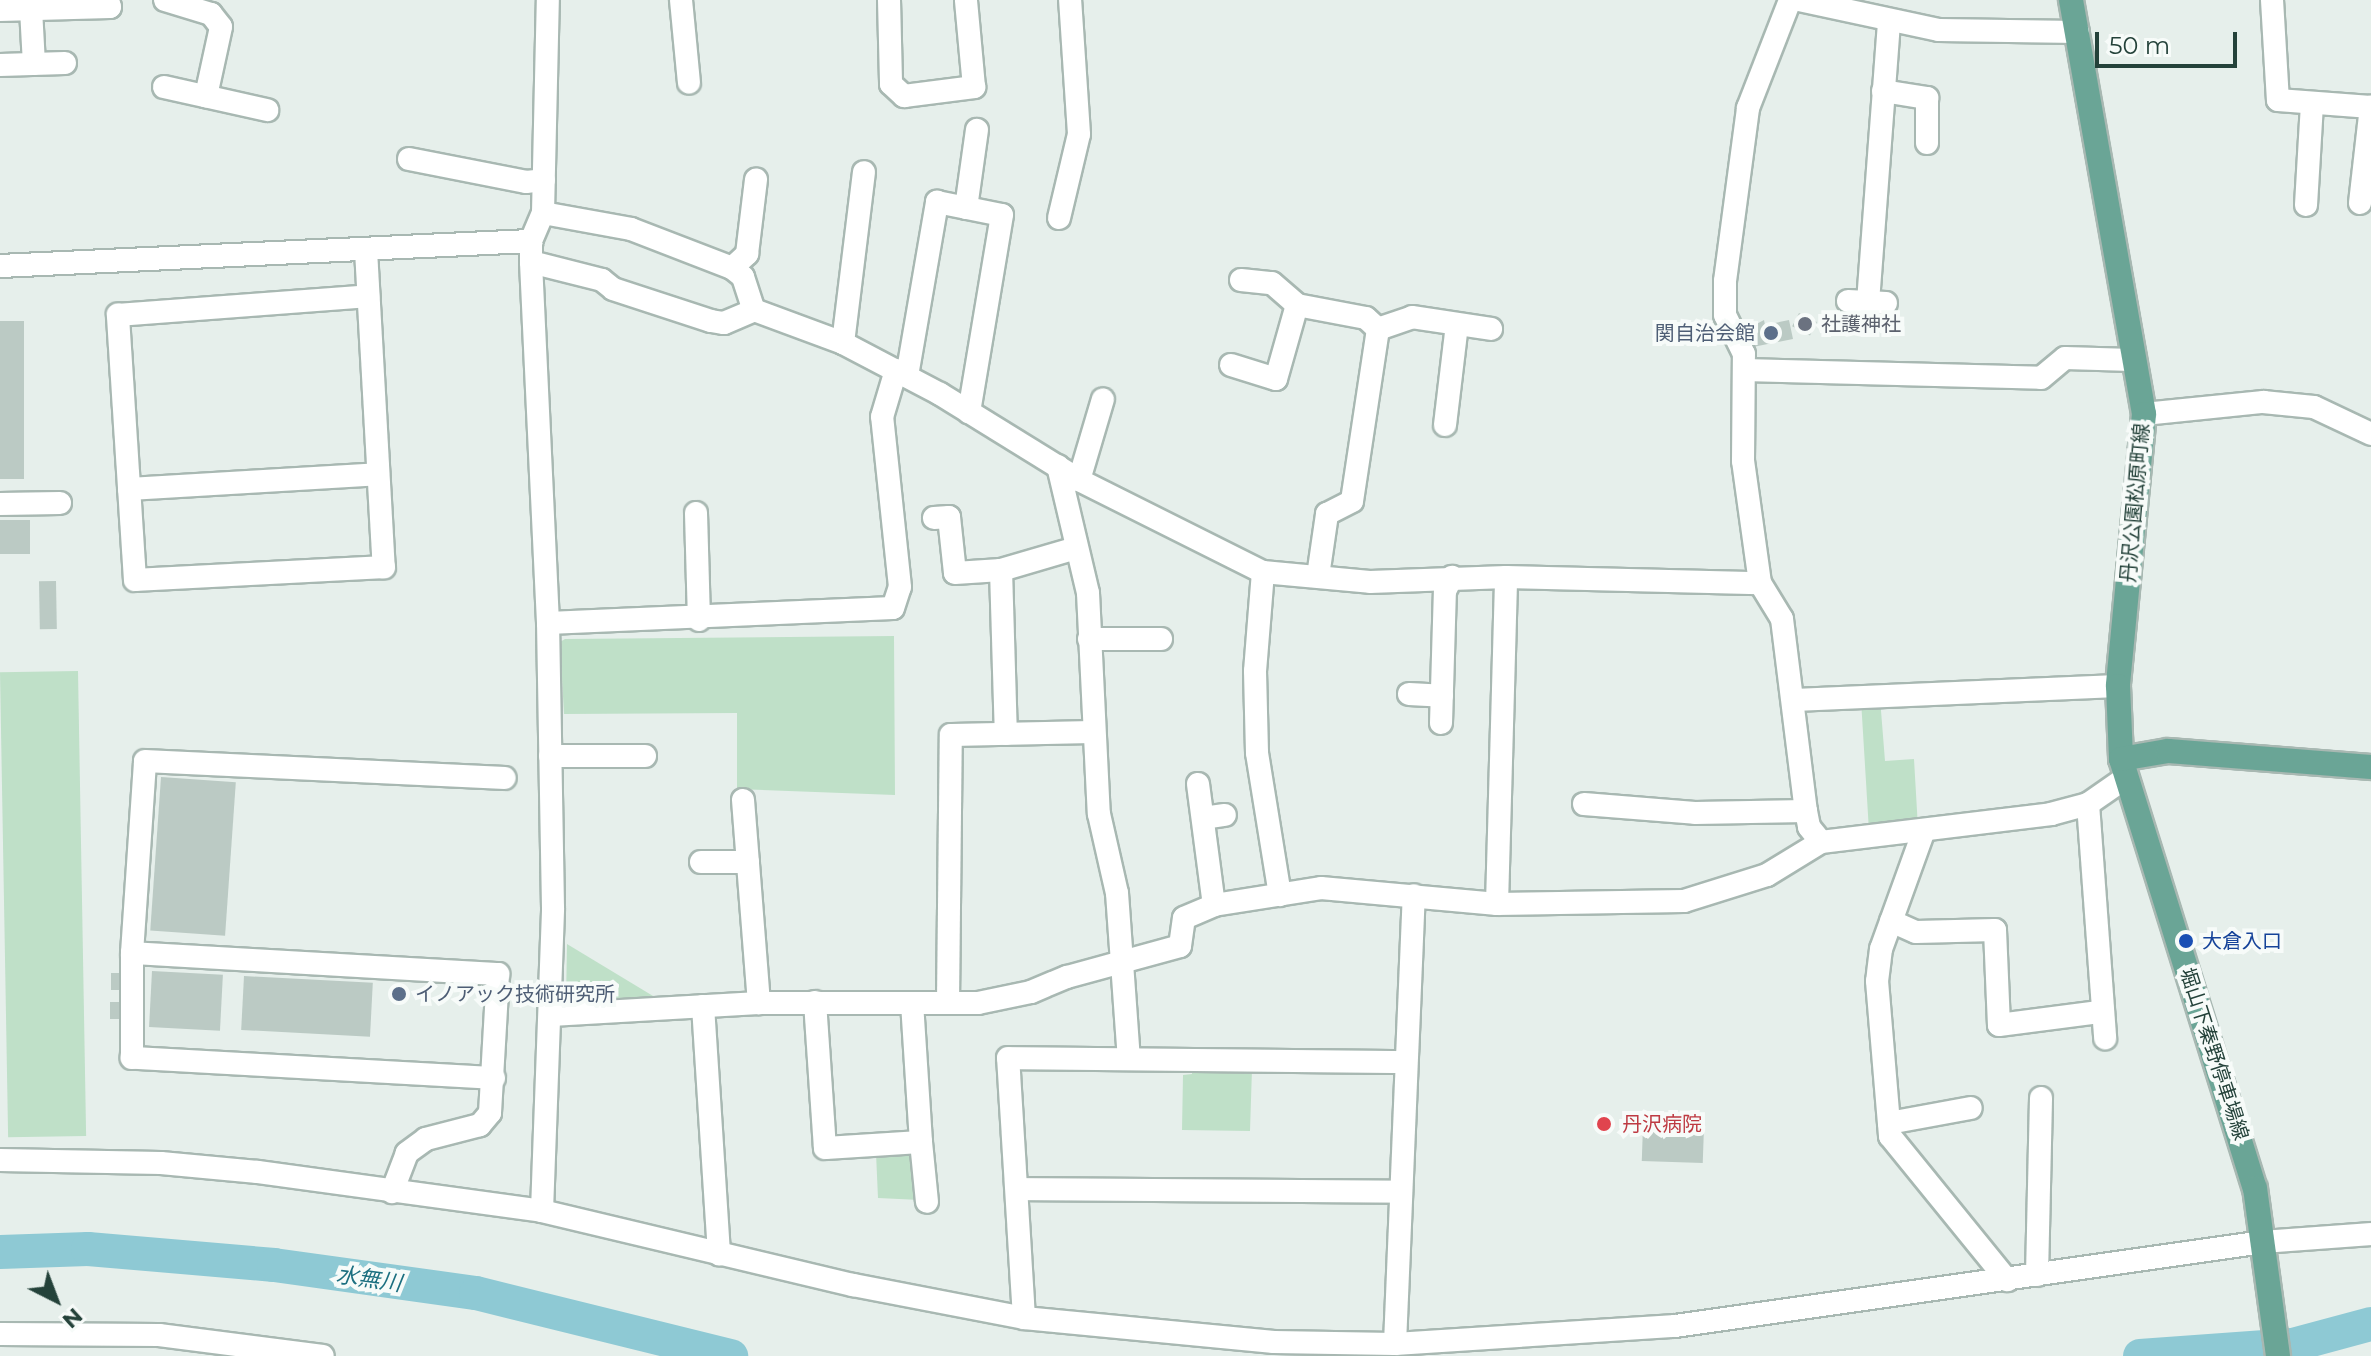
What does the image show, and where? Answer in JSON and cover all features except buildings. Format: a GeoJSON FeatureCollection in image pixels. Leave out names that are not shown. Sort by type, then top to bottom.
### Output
{"type":"FeatureCollection","features":[{"type":"Feature","properties":{"kind":"main road","name":"丹沢公園松原町線"},"geometry":{"type":"LineString","coordinates":[[2071,0],[2132,360],[2144,414],[2118,686],[2122,769]]}},
{"type":"Feature","properties":{"kind":"main road"},"geometry":{"type":"LineString","coordinates":[[2122,769],[2168,751],[2371,767]]}},
{"type":"Feature","properties":{"kind":"main road","name":"堀山下秦野停車場線"},"geometry":{"type":"LineString","coordinates":[[2122,769],[2233,1107],[2255,1188],[2278,1356]]}},
{"type":"Feature","properties":{"kind":"street"},"geometry":{"type":"LineString","coordinates":[[0,10],[110,7],[108,0]]}},
{"type":"Feature","properties":{"kind":"street"},"geometry":{"type":"LineString","coordinates":[[165,0],[211,14],[221,27],[206,96]]}},
{"type":"Feature","properties":{"kind":"street"},"geometry":{"type":"LineString","coordinates":[[542,1211],[551,1015],[550,756],[548,623],[531,251],[543,213],[548,0]]}},
{"type":"Feature","properties":{"kind":"street"},"geometry":{"type":"LineString","coordinates":[[681,0],[689,83]]}},
{"type":"Feature","properties":{"kind":"street"},"geometry":{"type":"LineString","coordinates":[[889,0],[891,84],[904,96],[974,87],[966,0]]}},
{"type":"Feature","properties":{"kind":"street"},"geometry":{"type":"LineString","coordinates":[[1059,218],[1079,134],[1070,0]]}},
{"type":"Feature","properties":{"kind":"street"},"geometry":{"type":"LineString","coordinates":[[1790,0],[1748,108],[1733,196],[1725,315],[1744,354],[1743,461],[1760,583],[1782,619],[1806,811],[1809,827],[1821,842]]}},
{"type":"Feature","properties":{"kind":"street"},"geometry":{"type":"LineString","coordinates":[[1799,0],[1939,30],[2078,32]]}},
{"type":"Feature","properties":{"kind":"street"},"geometry":{"type":"LineString","coordinates":[[2272,0],[2278,100],[2371,107],[2360,203]]}},
{"type":"Feature","properties":{"kind":"street"},"geometry":{"type":"LineString","coordinates":[[31,9],[34,64]]}},
{"type":"Feature","properties":{"kind":"street"},"geometry":{"type":"LineString","coordinates":[[1867,302],[1865,218],[1883,91],[1889,21]]}},
{"type":"Feature","properties":{"kind":"street"},"geometry":{"type":"LineString","coordinates":[[0,65],[65,63]]}},
{"type":"Feature","properties":{"kind":"street"},"geometry":{"type":"LineString","coordinates":[[164,87],[267,110]]}},
{"type":"Feature","properties":{"kind":"street"},"geometry":{"type":"LineString","coordinates":[[1883,91],[1927,98],[1927,143]]}},
{"type":"Feature","properties":{"kind":"street"},"geometry":{"type":"LineString","coordinates":[[2306,205],[2312,103]]}},
{"type":"Feature","properties":{"kind":"street"},"geometry":{"type":"LineString","coordinates":[[966,208],[977,130]]}},
{"type":"Feature","properties":{"kind":"street"},"geometry":{"type":"LineString","coordinates":[[409,159],[526,182],[544,180]]}},
{"type":"Feature","properties":{"kind":"street"},"geometry":{"type":"LineString","coordinates":[[843,343],[864,172]]}},
{"type":"Feature","properties":{"kind":"street"},"geometry":{"type":"LineString","coordinates":[[732,268],[747,254],[756,180]]}},
{"type":"Feature","properties":{"kind":"street"},"geometry":{"type":"LineString","coordinates":[[548,623],[699,620],[893,608],[900,587],[882,417],[902,373],[937,202],[1002,215],[969,412]]}},
{"type":"Feature","properties":{"kind":"street"},"geometry":{"type":"LineString","coordinates":[[543,213],[631,229],[732,268],[743,277],[754,310]]}},
{"type":"Feature","properties":{"kind":"street"},"geometry":{"type":"LineString","coordinates":[[0,266],[366,250],[531,251],[602,280],[613,289],[711,321],[724,323],[754,310],[843,343],[902,373],[1079,480],[1263,572],[1370,582],[1506,577],[1760,583]]}},
{"type":"Feature","properties":{"kind":"street"},"geometry":{"type":"LineString","coordinates":[[366,250],[384,567],[135,580],[118,315],[368,296]]}},
{"type":"Feature","properties":{"kind":"street"},"geometry":{"type":"LineString","coordinates":[[1241,280],[1272,283],[1297,305],[1366,318],[1378,329]]}},
{"type":"Feature","properties":{"kind":"street"},"geometry":{"type":"LineString","coordinates":[[1231,365],[1276,379],[1297,305]]}},
{"type":"Feature","properties":{"kind":"street"},"geometry":{"type":"LineString","coordinates":[[1378,329],[1412,317],[1491,329]]}},
{"type":"Feature","properties":{"kind":"street"},"geometry":{"type":"LineString","coordinates":[[1445,425],[1457,325]]}},
{"type":"Feature","properties":{"kind":"street"},"geometry":{"type":"LineString","coordinates":[[1318,576],[1327,514],[1352,501],[1378,329]]}},
{"type":"Feature","properties":{"kind":"street"},"geometry":{"type":"LineString","coordinates":[[1744,370],[2041,378],[2065,358],[2132,360]]}},
{"type":"Feature","properties":{"kind":"street"},"geometry":{"type":"LineString","coordinates":[[1079,480],[1103,399]]}},
{"type":"Feature","properties":{"kind":"street"},"geometry":{"type":"LineString","coordinates":[[2144,414],[2263,402],[2314,407],[2371,434]]}},
{"type":"Feature","properties":{"kind":"street"},"geometry":{"type":"LineString","coordinates":[[1058,466],[1088,593],[1099,814],[1117,893],[1129,1059]]}},
{"type":"Feature","properties":{"kind":"street"},"geometry":{"type":"LineString","coordinates":[[129,489],[378,474]]}},
{"type":"Feature","properties":{"kind":"street"},"geometry":{"type":"LineString","coordinates":[[0,504],[60,503]]}},
{"type":"Feature","properties":{"kind":"street"},"geometry":{"type":"LineString","coordinates":[[696,513],[699,620]]}},
{"type":"Feature","properties":{"kind":"street"},"geometry":{"type":"LineString","coordinates":[[934,518],[949,517],[955,573],[1001,570],[1076,548]]}},
{"type":"Feature","properties":{"kind":"street"},"geometry":{"type":"LineString","coordinates":[[1001,570],[1006,734]]}},
{"type":"Feature","properties":{"kind":"street"},"geometry":{"type":"LineString","coordinates":[[1263,572],[1255,671],[1257,753],[1280,895]]}},
{"type":"Feature","properties":{"kind":"street"},"geometry":{"type":"LineString","coordinates":[[1441,723],[1445,591],[1452,577]]}},
{"type":"Feature","properties":{"kind":"street"},"geometry":{"type":"LineString","coordinates":[[1497,904],[1506,577]]}},
{"type":"Feature","properties":{"kind":"street"},"geometry":{"type":"LineString","coordinates":[[1089,639],[1161,639]]}},
{"type":"Feature","properties":{"kind":"street"},"geometry":{"type":"LineString","coordinates":[[1794,700],[2118,686]]}},
{"type":"Feature","properties":{"kind":"street"},"geometry":{"type":"LineString","coordinates":[[1409,694],[1442,696]]}},
{"type":"Feature","properties":{"kind":"street"},"geometry":{"type":"LineString","coordinates":[[948,1002],[951,735],[1093,732]]}},
{"type":"Feature","properties":{"kind":"street"},"geometry":{"type":"LineString","coordinates":[[550,756],[645,756]]}},
{"type":"Feature","properties":{"kind":"street"},"geometry":{"type":"LineString","coordinates":[[494,1078],[132,1058],[132,953],[145,761],[505,778]]}},
{"type":"Feature","properties":{"kind":"street"},"geometry":{"type":"LineString","coordinates":[[551,1015],[759,1003],[978,1003],[1031,992],[1180,946],[1184,918],[1214,905],[1321,888],[1497,904],[1684,901],[1767,875],[1821,842],[1923,833],[2088,804],[2122,769]]}},
{"type":"Feature","properties":{"kind":"street"},"geometry":{"type":"LineString","coordinates":[[1198,784],[1214,817],[1214,905]]}},
{"type":"Feature","properties":{"kind":"street"},"geometry":{"type":"LineString","coordinates":[[743,800],[755,832],[748,862],[759,1003]]}},
{"type":"Feature","properties":{"kind":"street"},"geometry":{"type":"LineString","coordinates":[[1584,804],[1695,813],[1806,811]]}},
{"type":"Feature","properties":{"kind":"street"},"geometry":{"type":"LineString","coordinates":[[2088,804],[2099,1012],[2105,1038]]}},
{"type":"Feature","properties":{"kind":"street"},"geometry":{"type":"LineString","coordinates":[[1923,833],[1891,921],[1877,981],[1890,1136],[2007,1280]]}},
{"type":"Feature","properties":{"kind":"street"},"geometry":{"type":"LineString","coordinates":[[701,862],[748,862]]}},
{"type":"Feature","properties":{"kind":"street"},"geometry":{"type":"LineString","coordinates":[[1395,1344],[1414,895]]}},
{"type":"Feature","properties":{"kind":"street"},"geometry":{"type":"LineString","coordinates":[[1891,921],[1916,932],[1995,930],[1999,1025],[2099,1012]]}},
{"type":"Feature","properties":{"kind":"street"},"geometry":{"type":"LineString","coordinates":[[132,953],[498,974],[490,1113],[480,1125],[426,1139],[407,1153],[392,1192]]}},
{"type":"Feature","properties":{"kind":"street"},"geometry":{"type":"LineString","coordinates":[[815,1002],[825,1148],[921,1142]]}},
{"type":"Feature","properties":{"kind":"street"},"geometry":{"type":"LineString","coordinates":[[912,1004],[927,1202]]}},
{"type":"Feature","properties":{"kind":"street"},"geometry":{"type":"LineString","coordinates":[[703,1006],[719,1254]]}},
{"type":"Feature","properties":{"kind":"street"},"geometry":{"type":"LineString","coordinates":[[1024,1318],[1008,1058],[1406,1062]]}},
{"type":"Feature","properties":{"kind":"street"},"geometry":{"type":"LineString","coordinates":[[2037,1275],[2048,1139],[2041,1098]]}},
{"type":"Feature","properties":{"kind":"street"},"geometry":{"type":"LineString","coordinates":[[1889,1123],[1971,1108]]}},
{"type":"Feature","properties":{"kind":"street"},"geometry":{"type":"LineString","coordinates":[[0,1160],[161,1163],[542,1211],[719,1254],[1024,1318],[1274,1342],[1395,1344],[1675,1326],[2263,1242],[2371,1234]]}},
{"type":"Feature","properties":{"kind":"street"},"geometry":{"type":"LineString","coordinates":[[1017,1189],[1400,1192]]}},
{"type":"Feature","properties":{"kind":"street"},"geometry":{"type":"LineString","coordinates":[[0,1334],[159,1335],[323,1356]]}},
{"type":"Feature","properties":{"kind":"green space"},"geometry":{"type":"Polygon","coordinates":[[[894,636],[895,795],[737,789],[737,713],[564,714],[560,642],[565,639],[894,636]]]}},
{"type":"Feature","properties":{"kind":"green space"},"geometry":{"type":"Polygon","coordinates":[[[78,671],[86,1136],[8,1137],[0,672],[78,671]]]}},
{"type":"Feature","properties":{"kind":"green space"},"geometry":{"type":"Polygon","coordinates":[[[1880,698],[1885,761],[1914,759],[1918,828],[1869,831],[1861,700],[1880,698]]]}},
{"type":"Feature","properties":{"kind":"green space"},"geometry":{"type":"Polygon","coordinates":[[[567,944],[663,1002],[572,1006],[566,1001],[567,944]]]}},
{"type":"Feature","properties":{"kind":"green space"},"geometry":{"type":"Polygon","coordinates":[[[1192,1068],[1252,1069],[1250,1131],[1182,1130],[1183,1075],[1192,1074],[1192,1068]]]}},
{"type":"Feature","properties":{"kind":"green space"},"geometry":{"type":"Polygon","coordinates":[[[909,1149],[917,1157],[920,1200],[878,1198],[876,1153],[909,1149]]]}},
{"type":"Feature","properties":{"kind":"waterway","name":"水無川"},"geometry":{"type":"LineString","coordinates":[[0,1252],[88,1249],[274,1265],[476,1293],[731,1356]]}},
{"type":"Feature","properties":{"kind":"waterway","name":"水無川"},"geometry":{"type":"LineString","coordinates":[[2140,1356],[2293,1345],[2371,1324]]}},
{"type":"Feature","properties":{"kind":"place","name":"社護神社"},"geometry":{"type":"Point","coordinates":[1805,324]}},
{"type":"Feature","properties":{"kind":"place","name":"関自治会館"},"geometry":{"type":"Point","coordinates":[1771,333]}},
{"type":"Feature","properties":{"kind":"place","name":"大倉入口"},"geometry":{"type":"Point","coordinates":[2186,941]}},
{"type":"Feature","properties":{"kind":"place","name":"イノアック技術研究所"},"geometry":{"type":"Point","coordinates":[399,994]}},
{"type":"Feature","properties":{"kind":"place","name":"丹沢病院"},"geometry":{"type":"Point","coordinates":[1604,1124]}}]}
